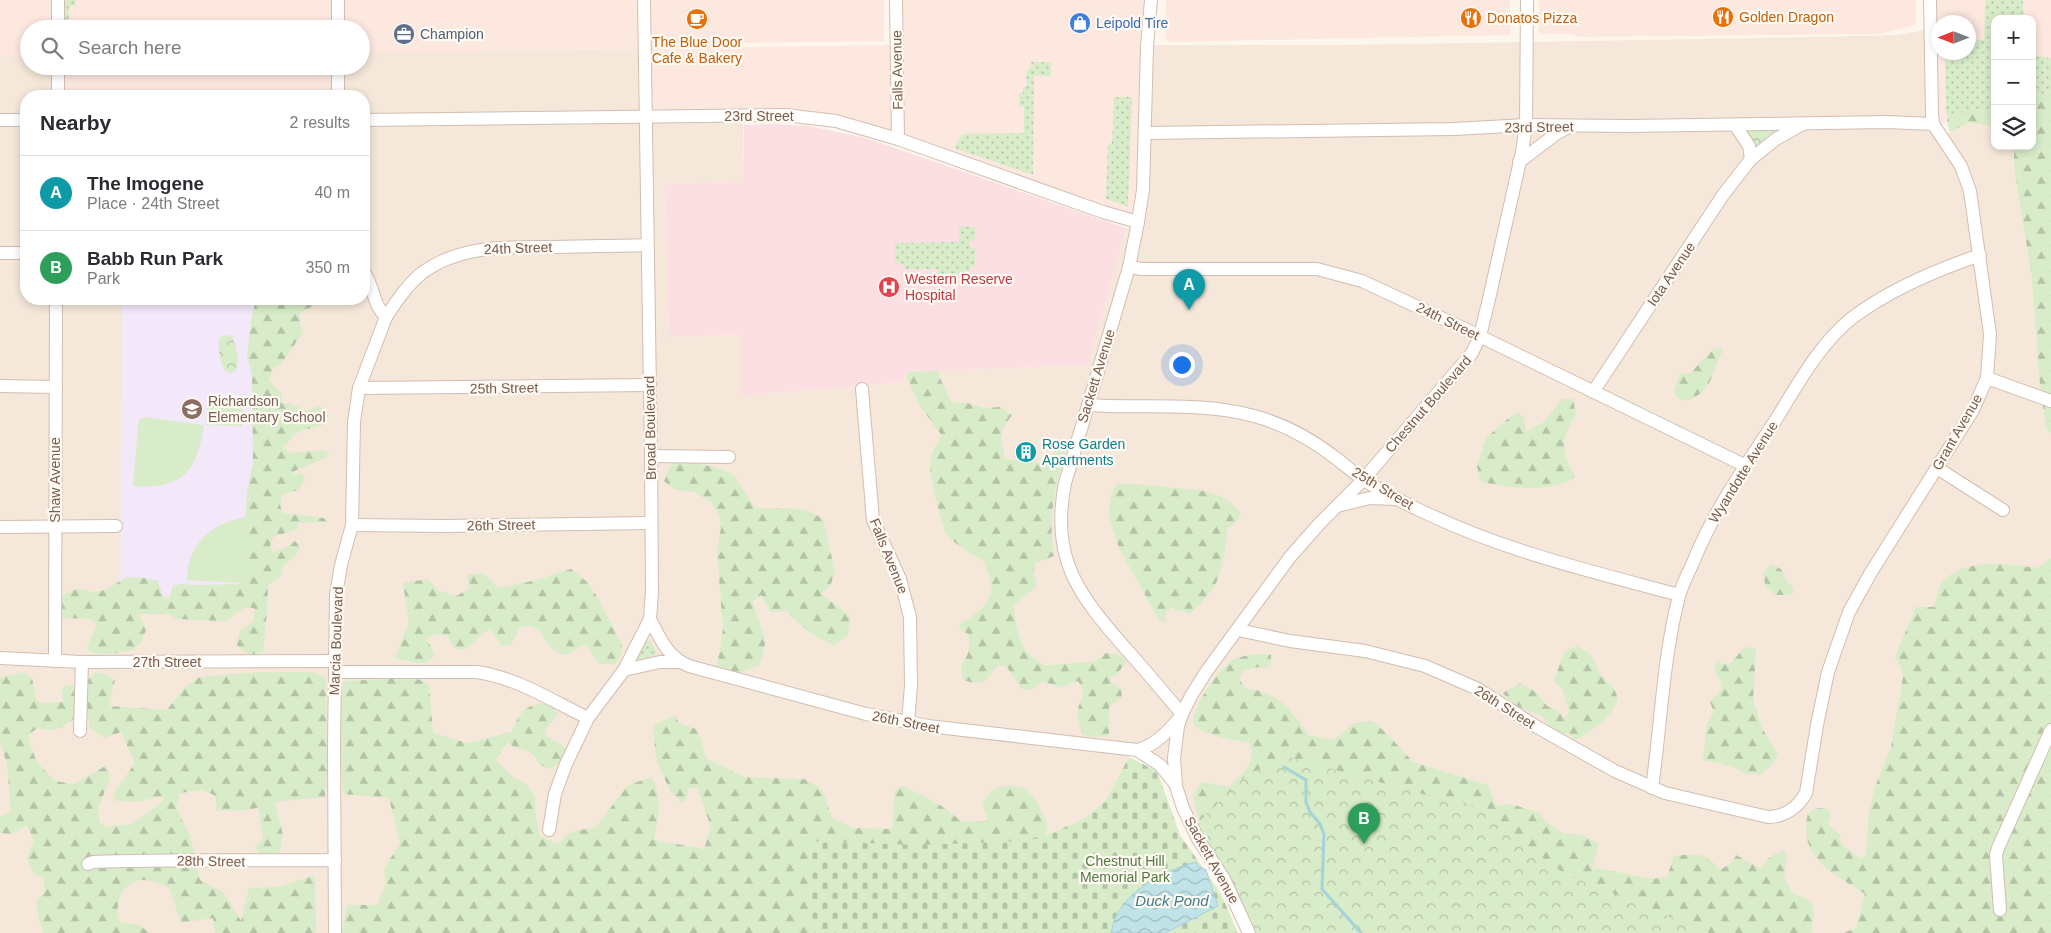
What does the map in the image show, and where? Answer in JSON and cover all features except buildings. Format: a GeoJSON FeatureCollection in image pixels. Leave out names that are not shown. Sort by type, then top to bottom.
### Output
{"type":"FeatureCollection","features":[{"type":"Feature","properties":{"kind":"street"},"geometry":{"type":"LineString","coordinates":[[58,0],[58,20]]}},
{"type":"Feature","properties":{"kind":"street"},"geometry":{"type":"LineString","coordinates":[[338,0],[338,20]]}},
{"type":"Feature","properties":{"kind":"street","name":"Broad Boulevard"},"geometry":{"type":"LineString","coordinates":[[549,830],[555,794],[560,779],[588,718],[624,670],[650,619],[652,591],[651,456],[644,0]]}},
{"type":"Feature","properties":{"kind":"street","name":"Falls Avenue"},"geometry":{"type":"LineString","coordinates":[[896,0],[898,140]]}},
{"type":"Feature","properties":{"kind":"street","name":"Sackett Avenue"},"geometry":{"type":"LineString","coordinates":[[1151,0],[1143,190],[1138,222],[1129,267],[1065,483],[1060,505],[1060,528],[1066,560],[1082,596],[1182,714],[1175,749],[1176,786],[1190,824],[1224,879],[1249,933]]}},
{"type":"Feature","properties":{"kind":"street","name":"Chestnut Boulevard"},"geometry":{"type":"LineString","coordinates":[[1182,714],[1206,672],[1290,558],[1363,480],[1388,449],[1468,360],[1480,336],[1520,162],[1526,125],[1527,0]]}},
{"type":"Feature","properties":{"kind":"street"},"geometry":{"type":"LineString","coordinates":[[1930,0],[1933,124]]}},
{"type":"Feature","properties":{"kind":"street"},"geometry":{"type":"LineString","coordinates":[[58,75],[58,90]]}},
{"type":"Feature","properties":{"kind":"street"},"geometry":{"type":"LineString","coordinates":[[338,75],[338,90]]}},
{"type":"Feature","properties":{"kind":"street","name":"23rd Street"},"geometry":{"type":"LineString","coordinates":[[370,120],[805,116],[836,121],[898,140],[1103,212],[1138,222]]}},
{"type":"Feature","properties":{"kind":"street"},"geometry":{"type":"LineString","coordinates":[[0,120],[20,120]]}},
{"type":"Feature","properties":{"kind":"street","name":"Iota Avenue"},"geometry":{"type":"LineString","coordinates":[[1593,392],[1723,195],[1751,159],[1776,140],[1803,124]]}},
{"type":"Feature","properties":{"kind":"street","name":"23rd Street"},"geometry":{"type":"LineString","coordinates":[[1145,132],[1454,129],[1526,125],[1933,124]]}},
{"type":"Feature","properties":{"kind":"street","name":"Grant Avenue"},"geometry":{"type":"LineString","coordinates":[[1761,816],[1775,817],[1790,811],[1802,800],[1806,793],[1828,672],[1849,612],[1870,574],[1972,410],[1987,378],[1991,342],[1974,206],[1966,176],[1955,155],[1933,124]]}},
{"type":"Feature","properties":{"kind":"street"},"geometry":{"type":"LineString","coordinates":[[1735,125],[1749,146],[1751,159]]}},
{"type":"Feature","properties":{"kind":"street"},"geometry":{"type":"LineString","coordinates":[[1520,162],[1556,134],[1571,126]]}},
{"type":"Feature","properties":{"kind":"street","name":"24th Street"},"geometry":{"type":"LineString","coordinates":[[386,317],[406,288],[422,273],[445,259],[460,254],[490,248],[647,245]]}},
{"type":"Feature","properties":{"kind":"street"},"geometry":{"type":"LineString","coordinates":[[0,253],[20,253]]}},
{"type":"Feature","properties":{"kind":"street","name":"Wyandotte Avenue"},"geometry":{"type":"LineString","coordinates":[[1652,788],[1667,660],[1679,595],[1712,520],[1744,466],[1810,366],[1843,326],[1874,303],[1909,284],[1947,266],[1980,255]]}},
{"type":"Feature","properties":{"kind":"street","name":"24th Street"},"geometry":{"type":"LineString","coordinates":[[1129,267],[1142,269],[1286,268],[1319,270],[1369,284],[1480,336],[1744,466]]}},
{"type":"Feature","properties":{"kind":"street"},"geometry":{"type":"LineString","coordinates":[[370,282],[378,310],[386,317]]}},
{"type":"Feature","properties":{"kind":"street","name":"Shaw Avenue"},"geometry":{"type":"LineString","coordinates":[[55,662],[56,305]]}},
{"type":"Feature","properties":{"kind":"street","name":"Marcia Boulevard"},"geometry":{"type":"LineString","coordinates":[[335,933],[334,666],[336,595],[341,565],[352,525],[354,422],[359,388],[386,317]]}},
{"type":"Feature","properties":{"kind":"street"},"geometry":{"type":"LineString","coordinates":[[1987,378],[2051,401]]}},
{"type":"Feature","properties":{"kind":"street"},"geometry":{"type":"LineString","coordinates":[[0,386],[56,387]]}},
{"type":"Feature","properties":{"kind":"street","name":"25th Street"},"geometry":{"type":"LineString","coordinates":[[359,388],[650,386]]}},
{"type":"Feature","properties":{"kind":"street","name":"Falls Avenue"},"geometry":{"type":"LineString","coordinates":[[862,389],[873,520],[903,586],[910,617],[911,685],[908,723]]}},
{"type":"Feature","properties":{"kind":"street","name":"25th Street"},"geometry":{"type":"LineString","coordinates":[[1088,406],[1209,408],[1254,416],[1277,424],[1314,443],[1363,480],[1464,530],[1509,547],[1679,595]]}},
{"type":"Feature","properties":{"kind":"street"},"geometry":{"type":"LineString","coordinates":[[651,456],[728,457]]}},
{"type":"Feature","properties":{"kind":"street"},"geometry":{"type":"LineString","coordinates":[[1937,468],[2003,510]]}},
{"type":"Feature","properties":{"kind":"street"},"geometry":{"type":"LineString","coordinates":[[1337,506],[1370,498],[1401,500]]}},
{"type":"Feature","properties":{"kind":"street","name":"26th Street"},"geometry":{"type":"LineString","coordinates":[[352,525],[444,526],[651,523]]}},
{"type":"Feature","properties":{"kind":"street"},"geometry":{"type":"LineString","coordinates":[[0,527],[116,526]]}},
{"type":"Feature","properties":{"kind":"street","name":"26th Street"},"geometry":{"type":"LineString","coordinates":[[650,619],[664,647],[681,662]]}},
{"type":"Feature","properties":{"kind":"street","name":"26th Street"},"geometry":{"type":"LineString","coordinates":[[1238,630],[1290,641],[1365,651],[1425,666],[1478,689],[1597,762],[1652,788],[1668,794],[1761,816]]}},
{"type":"Feature","properties":{"kind":"street","name":"27th Street"},"geometry":{"type":"LineString","coordinates":[[0,658],[55,662],[334,666],[477,672],[492,674],[522,685],[588,718]]}},
{"type":"Feature","properties":{"kind":"street"},"geometry":{"type":"LineString","coordinates":[[80,731],[82,662]]}},
{"type":"Feature","properties":{"kind":"street","name":"26th Street"},"geometry":{"type":"LineString","coordinates":[[624,670],[660,662],[681,662],[780,691],[908,723],[942,729],[1137,750],[1160,765],[1176,786]]}},
{"type":"Feature","properties":{"kind":"street"},"geometry":{"type":"LineString","coordinates":[[1137,750],[1148,748],[1173,726],[1182,714]]}},
{"type":"Feature","properties":{"kind":"street"},"geometry":{"type":"LineString","coordinates":[[2000,910],[1996,855],[2051,730]]}},
{"type":"Feature","properties":{"kind":"street","name":"28th Street"},"geometry":{"type":"LineString","coordinates":[[88,864],[93,862],[136,860],[234,862],[335,860]]}},
{"type":"Feature","properties":{"kind":"shaded area"},"geometry":{"type":"Polygon","coordinates":[[[0,0],[884,0],[884,41],[738,43],[738,47],[749,47],[897,45],[896,0],[1151,0],[1138,222],[836,121],[645,116],[644,49],[370,52],[370,20],[20,20],[20,57],[0,57],[0,0]]]}},
{"type":"Feature","properties":{"kind":"shaded area"},"geometry":{"type":"Polygon","coordinates":[[[1166,0],[1510,0],[1510,35],[1168,42],[1165,39],[1166,0]]]}},
{"type":"Feature","properties":{"kind":"shaded area"},"geometry":{"type":"Polygon","coordinates":[[[1539,0],[1916,0],[1916,25],[1880,34],[1580,37],[1570,34],[1539,34],[1539,0]]]}},
{"type":"Feature","properties":{"kind":"shaded area"},"geometry":{"type":"Polygon","coordinates":[[[1930,0],[2051,0],[2051,91],[2036,97],[2036,15],[1991,15],[1991,109],[1948,114],[1947,123],[1933,124],[1931,60],[1976,60],[1976,15],[1931,15],[1931,41],[1930,0]]]}},
{"type":"Feature","properties":{"kind":"shaded area"},"geometry":{"type":"Polygon","coordinates":[[[1930,29],[1932,114],[1944,140],[1950,132],[1969,123],[1991,126],[1991,150],[2014,150],[2014,166],[2051,328],[2051,933],[1710,933],[1246,776],[1192,828],[1176,786],[1133,749],[1106,800],[1084,819],[1052,833],[1023,841],[709,867],[415,933],[0,933],[0,57],[20,57],[20,75],[58,75],[58,90],[20,90],[20,305],[370,305],[370,90],[338,90],[338,75],[370,75],[370,52],[644,49],[743,115],[743,182],[665,184],[669,337],[742,335],[741,396],[900,382],[910,372],[1088,365],[1126,228],[1136,229],[1148,45],[1342,45],[1897,35],[1930,29]]]}},
{"type":"Feature","properties":{"kind":"shaded area"},"geometry":{"type":"Polygon","coordinates":[[[58,75],[338,75],[338,90],[58,90],[58,75]]]}},
{"type":"Feature","properties":{"kind":"shaded area","name":"Western Reserve Hospital"},"geometry":{"type":"Polygon","coordinates":[[[744,125],[809,126],[866,138],[1126,228],[1088,365],[910,372],[900,382],[741,396],[741,335],[669,337],[665,184],[743,182],[744,125]]]}},
{"type":"Feature","properties":{"kind":"shaded area","name":"Richardson Elementary School"},"geometry":{"type":"Polygon","coordinates":[[[122,305],[265,305],[252,594],[120,595],[122,305]]]}},
{"type":"Feature","properties":{"kind":"green space"},"geometry":{"type":"Polygon","coordinates":[[[63,0],[76,0],[76,6],[69,6],[69,20],[63,20],[63,0]]]}},
{"type":"Feature","properties":{"kind":"green space"},"geometry":{"type":"Polygon","coordinates":[[[1985,0],[2023,0],[2023,15],[1991,15],[1991,109],[1946,115],[1945,60],[1976,60],[1976,41],[1984,40],[1985,0]]]}},
{"type":"Feature","properties":{"kind":"green space"},"geometry":{"type":"Polygon","coordinates":[[[2036,56],[2051,58],[2051,91],[2036,97],[2036,56]]]}},
{"type":"Feature","properties":{"kind":"green space"},"geometry":{"type":"Polygon","coordinates":[[[1031,62],[1051,62],[1051,76],[1034,76],[1033,175],[954,148],[962,134],[1024,133],[1024,107],[1019,107],[1019,94],[1023,93],[1023,87],[1027,86],[1026,72],[1031,68],[1031,62]]]}},
{"type":"Feature","properties":{"kind":"green space"},"geometry":{"type":"Polygon","coordinates":[[[2051,91],[2051,433],[2046,428],[2039,376],[2032,278],[2014,166],[2014,150],[2036,150],[2036,97],[2051,91]]]}},
{"type":"Feature","properties":{"kind":"green space"},"geometry":{"type":"Polygon","coordinates":[[[1114,97],[1132,97],[1128,207],[1106,199],[1108,144],[1112,143],[1114,97]]]}},
{"type":"Feature","properties":{"kind":"green space"},"geometry":{"type":"Polygon","coordinates":[[[1991,109],[1991,126],[1969,123],[1950,132],[1947,123],[1948,114],[1991,109]]]}},
{"type":"Feature","properties":{"kind":"green space"},"geometry":{"type":"Polygon","coordinates":[[[1747,130],[1776,131],[1753,147],[1746,132],[1747,130]]]}},
{"type":"Feature","properties":{"kind":"green space"},"geometry":{"type":"Polygon","coordinates":[[[959,226],[976,227],[975,240],[970,241],[970,248],[975,248],[975,267],[970,267],[970,274],[939,274],[938,269],[904,269],[903,264],[895,264],[895,243],[959,242],[959,226]]]}},
{"type":"Feature","properties":{"kind":"green space"},"geometry":{"type":"Polygon","coordinates":[[[255,305],[314,305],[300,313],[300,323],[303,332],[282,363],[273,369],[269,380],[282,394],[281,403],[291,404],[308,411],[318,406],[328,412],[325,424],[297,433],[282,447],[291,453],[324,450],[330,454],[292,474],[302,473],[305,480],[298,490],[282,495],[280,505],[283,513],[324,518],[327,522],[298,523],[298,529],[273,537],[270,547],[273,553],[295,541],[300,547],[296,555],[283,566],[281,576],[268,585],[263,652],[251,655],[237,645],[240,630],[253,622],[255,609],[246,608],[224,621],[176,619],[169,614],[139,614],[146,630],[141,643],[132,650],[112,654],[96,654],[86,649],[97,625],[90,619],[60,618],[57,599],[71,591],[83,589],[94,593],[107,589],[127,577],[145,578],[158,581],[163,597],[169,600],[173,585],[241,584],[247,491],[253,464],[252,376],[247,356],[255,305]]]}},
{"type":"Feature","properties":{"kind":"green space"},"geometry":{"type":"Polygon","coordinates":[[[232,336],[238,358],[236,371],[231,373],[224,370],[220,359],[219,347],[219,338],[232,336]]]}},
{"type":"Feature","properties":{"kind":"green space"},"geometry":{"type":"Polygon","coordinates":[[[1715,348],[1722,349],[1722,352],[1705,389],[1689,400],[1684,401],[1678,398],[1674,392],[1680,373],[1691,373],[1715,348]]]}},
{"type":"Feature","properties":{"kind":"green space"},"geometry":{"type":"Polygon","coordinates":[[[939,371],[939,376],[952,403],[967,403],[986,408],[1000,407],[1012,415],[1004,426],[1002,433],[1001,440],[1004,459],[1049,463],[1059,444],[1067,447],[1056,487],[1052,514],[1054,556],[1035,563],[1034,573],[1037,585],[1014,606],[1015,617],[1025,649],[1044,666],[1096,661],[1106,653],[1118,655],[1125,659],[1127,662],[1115,676],[1109,677],[1111,682],[1121,689],[1122,697],[1109,707],[1109,736],[1091,737],[1083,735],[1078,714],[1083,692],[1078,681],[1058,688],[1042,682],[1032,690],[1022,689],[1006,666],[998,665],[987,679],[981,683],[963,680],[961,664],[968,654],[969,642],[968,634],[961,630],[959,624],[976,613],[986,603],[990,597],[991,584],[985,562],[959,546],[947,535],[936,501],[930,464],[933,452],[942,436],[919,404],[906,375],[910,372],[939,371]]]}},
{"type":"Feature","properties":{"kind":"green space"},"geometry":{"type":"Polygon","coordinates":[[[1562,399],[1573,399],[1576,415],[1567,431],[1564,446],[1567,460],[1575,477],[1554,486],[1529,488],[1503,486],[1481,481],[1477,467],[1486,438],[1511,416],[1519,412],[1524,418],[1526,432],[1544,422],[1562,399]]]}},
{"type":"Feature","properties":{"kind":"green space"},"geometry":{"type":"Polygon","coordinates":[[[207,406],[243,409],[242,426],[206,425],[207,406]]]}},
{"type":"Feature","properties":{"kind":"green space"},"geometry":{"type":"Polygon","coordinates":[[[145,417],[204,425],[201,441],[192,466],[176,481],[164,485],[133,486],[138,424],[139,420],[145,417]]]}},
{"type":"Feature","properties":{"kind":"green space"},"geometry":{"type":"Polygon","coordinates":[[[686,460],[733,474],[755,508],[798,509],[823,519],[835,572],[830,586],[821,594],[840,607],[850,617],[848,635],[834,645],[827,642],[802,627],[787,611],[771,612],[761,595],[753,601],[763,631],[765,644],[759,666],[734,674],[717,667],[723,629],[717,550],[721,528],[719,516],[711,502],[694,492],[673,489],[664,481],[673,461],[686,460]]]}},
{"type":"Feature","properties":{"kind":"green space"},"geometry":{"type":"Polygon","coordinates":[[[1117,483],[1204,491],[1221,496],[1234,505],[1241,513],[1237,522],[1228,527],[1223,561],[1215,585],[1190,614],[1180,610],[1175,611],[1174,607],[1167,610],[1165,623],[1159,620],[1119,548],[1109,516],[1111,495],[1117,483]]]}},
{"type":"Feature","properties":{"kind":"green space"},"geometry":{"type":"Polygon","coordinates":[[[248,517],[247,575],[245,581],[241,583],[187,580],[191,556],[204,536],[224,523],[248,517]]]}},
{"type":"Feature","properties":{"kind":"green space"},"geometry":{"type":"Polygon","coordinates":[[[2051,558],[2051,933],[1843,933],[1856,928],[1865,894],[1830,871],[1813,853],[1808,842],[1806,829],[1808,813],[1817,808],[1828,809],[1831,815],[1828,825],[1840,835],[1841,844],[1861,859],[1866,855],[1869,811],[1875,787],[1891,747],[1903,677],[1901,667],[1895,657],[1916,607],[1934,607],[1938,590],[1943,581],[1953,573],[1964,568],[1976,565],[2001,564],[2037,568],[2051,558]]]}},
{"type":"Feature","properties":{"kind":"green space"},"geometry":{"type":"Polygon","coordinates":[[[1771,564],[1781,569],[1789,584],[1791,584],[1794,592],[1792,595],[1776,595],[1766,588],[1763,573],[1771,564]]]}},
{"type":"Feature","properties":{"kind":"green space"},"geometry":{"type":"Polygon","coordinates":[[[571,569],[587,582],[596,595],[622,645],[621,656],[615,664],[599,664],[587,645],[566,655],[557,652],[538,630],[527,626],[520,627],[511,645],[502,646],[490,629],[467,649],[454,647],[448,636],[437,634],[426,638],[435,654],[427,663],[416,663],[395,658],[409,622],[403,583],[428,579],[437,590],[456,596],[469,589],[467,574],[484,574],[499,588],[537,580],[571,569]]]}},
{"type":"Feature","properties":{"kind":"green space"},"geometry":{"type":"Polygon","coordinates":[[[645,639],[650,640],[656,655],[636,660],[645,639]]]}},
{"type":"Feature","properties":{"kind":"green space"},"geometry":{"type":"Polygon","coordinates":[[[1577,646],[1593,658],[1601,675],[1613,687],[1617,697],[1613,709],[1602,722],[1576,740],[1568,733],[1559,737],[1542,716],[1514,705],[1503,693],[1520,683],[1536,692],[1547,706],[1558,711],[1564,718],[1566,717],[1569,712],[1563,690],[1554,681],[1564,652],[1577,646]]]}},
{"type":"Feature","properties":{"kind":"green space"},"geometry":{"type":"Polygon","coordinates":[[[1744,648],[1756,649],[1753,700],[1762,728],[1778,754],[1771,766],[1760,775],[1744,773],[1731,766],[1703,760],[1707,724],[1714,712],[1710,702],[1721,689],[1720,680],[1714,671],[1717,662],[1729,665],[1744,648]]]}},
{"type":"Feature","properties":{"kind":"green space"},"geometry":{"type":"Polygon","coordinates":[[[1262,654],[1271,655],[1271,665],[1264,669],[1259,667],[1243,671],[1239,679],[1246,689],[1266,693],[1283,703],[1308,735],[1333,740],[1355,723],[1373,721],[1413,762],[1488,785],[1496,805],[1511,804],[1540,813],[1544,820],[1562,833],[1582,835],[1599,844],[1592,870],[1597,868],[1651,879],[1667,877],[1674,856],[1694,855],[1705,857],[1720,870],[1730,864],[1736,855],[1760,868],[1770,857],[1783,850],[1787,857],[1784,876],[1792,893],[1806,899],[1813,906],[1814,917],[1811,932],[1813,933],[1249,933],[1192,828],[1200,821],[1194,800],[1198,787],[1202,782],[1229,787],[1250,762],[1251,750],[1249,743],[1219,737],[1197,728],[1194,725],[1193,719],[1199,702],[1224,667],[1240,657],[1262,654]]]}},
{"type":"Feature","properties":{"kind":"green space"},"geometry":{"type":"Polygon","coordinates":[[[22,672],[32,678],[36,699],[41,703],[63,702],[62,689],[67,685],[73,685],[76,706],[73,720],[57,729],[38,728],[29,734],[30,745],[37,762],[55,781],[74,784],[107,765],[110,779],[98,808],[99,822],[105,827],[132,824],[162,802],[164,796],[135,802],[116,801],[113,794],[135,763],[121,732],[105,738],[90,728],[87,710],[87,681],[95,672],[109,675],[115,681],[110,697],[110,706],[167,710],[185,687],[200,677],[259,672],[313,672],[326,678],[327,772],[325,797],[275,802],[283,835],[280,852],[262,856],[255,848],[263,838],[259,809],[257,808],[216,811],[216,796],[203,790],[180,793],[176,807],[190,836],[200,880],[223,892],[241,921],[249,888],[278,887],[315,875],[316,933],[215,933],[213,918],[181,923],[169,888],[154,881],[143,880],[130,884],[125,889],[119,902],[118,916],[120,922],[137,924],[150,933],[43,933],[38,915],[37,900],[45,892],[43,879],[32,872],[27,858],[34,840],[27,825],[13,834],[0,833],[0,816],[11,812],[7,765],[0,740],[0,678],[22,672]]]}},
{"type":"Feature","properties":{"kind":"green space"},"geometry":{"type":"Polygon","coordinates":[[[415,678],[429,684],[433,733],[467,743],[511,732],[521,713],[534,705],[549,704],[558,714],[545,730],[547,737],[558,742],[566,749],[565,759],[551,769],[540,765],[536,758],[528,751],[516,748],[508,742],[496,759],[512,776],[527,785],[535,796],[535,812],[540,836],[558,844],[570,832],[596,827],[628,785],[652,777],[659,800],[654,840],[704,849],[711,827],[697,788],[688,789],[687,798],[682,803],[670,791],[656,759],[653,726],[675,715],[679,723],[696,729],[706,758],[744,777],[804,779],[822,789],[832,818],[853,828],[892,829],[895,790],[902,786],[933,801],[961,821],[986,821],[987,817],[982,804],[992,790],[1007,786],[1021,787],[1028,791],[1035,799],[1048,826],[1040,856],[915,933],[342,933],[347,905],[377,905],[386,884],[384,869],[400,843],[389,798],[343,794],[340,737],[343,681],[415,678]]]}},
{"type":"Feature","properties":{"kind":"green space"},"geometry":{"type":"Polygon","coordinates":[[[1285,756],[1422,794],[1469,804],[1491,812],[1541,857],[1565,874],[1710,933],[1249,933],[1192,828],[1246,776],[1285,756]]]}},
{"type":"Feature","properties":{"kind":"green space","name":"Chestnut Hill Memorial Park"},"geometry":{"type":"Polygon","coordinates":[[[1129,757],[1157,771],[1180,835],[1221,894],[1238,933],[809,933],[809,841],[919,845],[1023,841],[1052,833],[1084,819],[1106,800],[1129,757]]]}},
{"type":"Feature","properties":{"kind":"water","name":"Duck Pond"},"geometry":{"type":"Polygon","coordinates":[[[1196,862],[1198,866],[1206,870],[1218,906],[1165,933],[1111,933],[1117,913],[1143,886],[1174,869],[1196,862]]]}},
{"type":"Feature","properties":{"kind":"waterway"},"geometry":{"type":"LineString","coordinates":[[1284,767],[1306,780],[1306,802],[1324,834],[1322,889],[1361,933]]}},
{"type":"Feature","properties":{"kind":"place","name":"Golden Dragon"},"geometry":{"type":"Point","coordinates":[1723,17]}},
{"type":"Feature","properties":{"kind":"place","name":"Donatos Pizza"},"geometry":{"type":"Point","coordinates":[1471,18]}},
{"type":"Feature","properties":{"kind":"place","name":"The Blue Door Cafe & Bakery"},"geometry":{"type":"Point","coordinates":[697,19]}},
{"type":"Feature","properties":{"kind":"place","name":"Leipold Tire"},"geometry":{"type":"Point","coordinates":[1080,23]}},
{"type":"Feature","properties":{"kind":"place","name":"Champion"},"geometry":{"type":"Point","coordinates":[404,34]}},
{"type":"Feature","properties":{"kind":"place","name":"Western Reserve Hospital"},"geometry":{"type":"Point","coordinates":[889,287]}},
{"type":"Feature","properties":{"kind":"place","name":"The Imogene"},"geometry":{"type":"Point","coordinates":[1189,310]}},
{"type":"Feature","properties":{"kind":"place","name":"Richardson Elementary School"},"geometry":{"type":"Point","coordinates":[192,409]}},
{"type":"Feature","properties":{"kind":"place","name":"Rose Garden Apartments"},"geometry":{"type":"Point","coordinates":[1026,452]}},
{"type":"Feature","properties":{"kind":"place","name":"Babb Run Park"},"geometry":{"type":"Point","coordinates":[1364,844]}}]}
